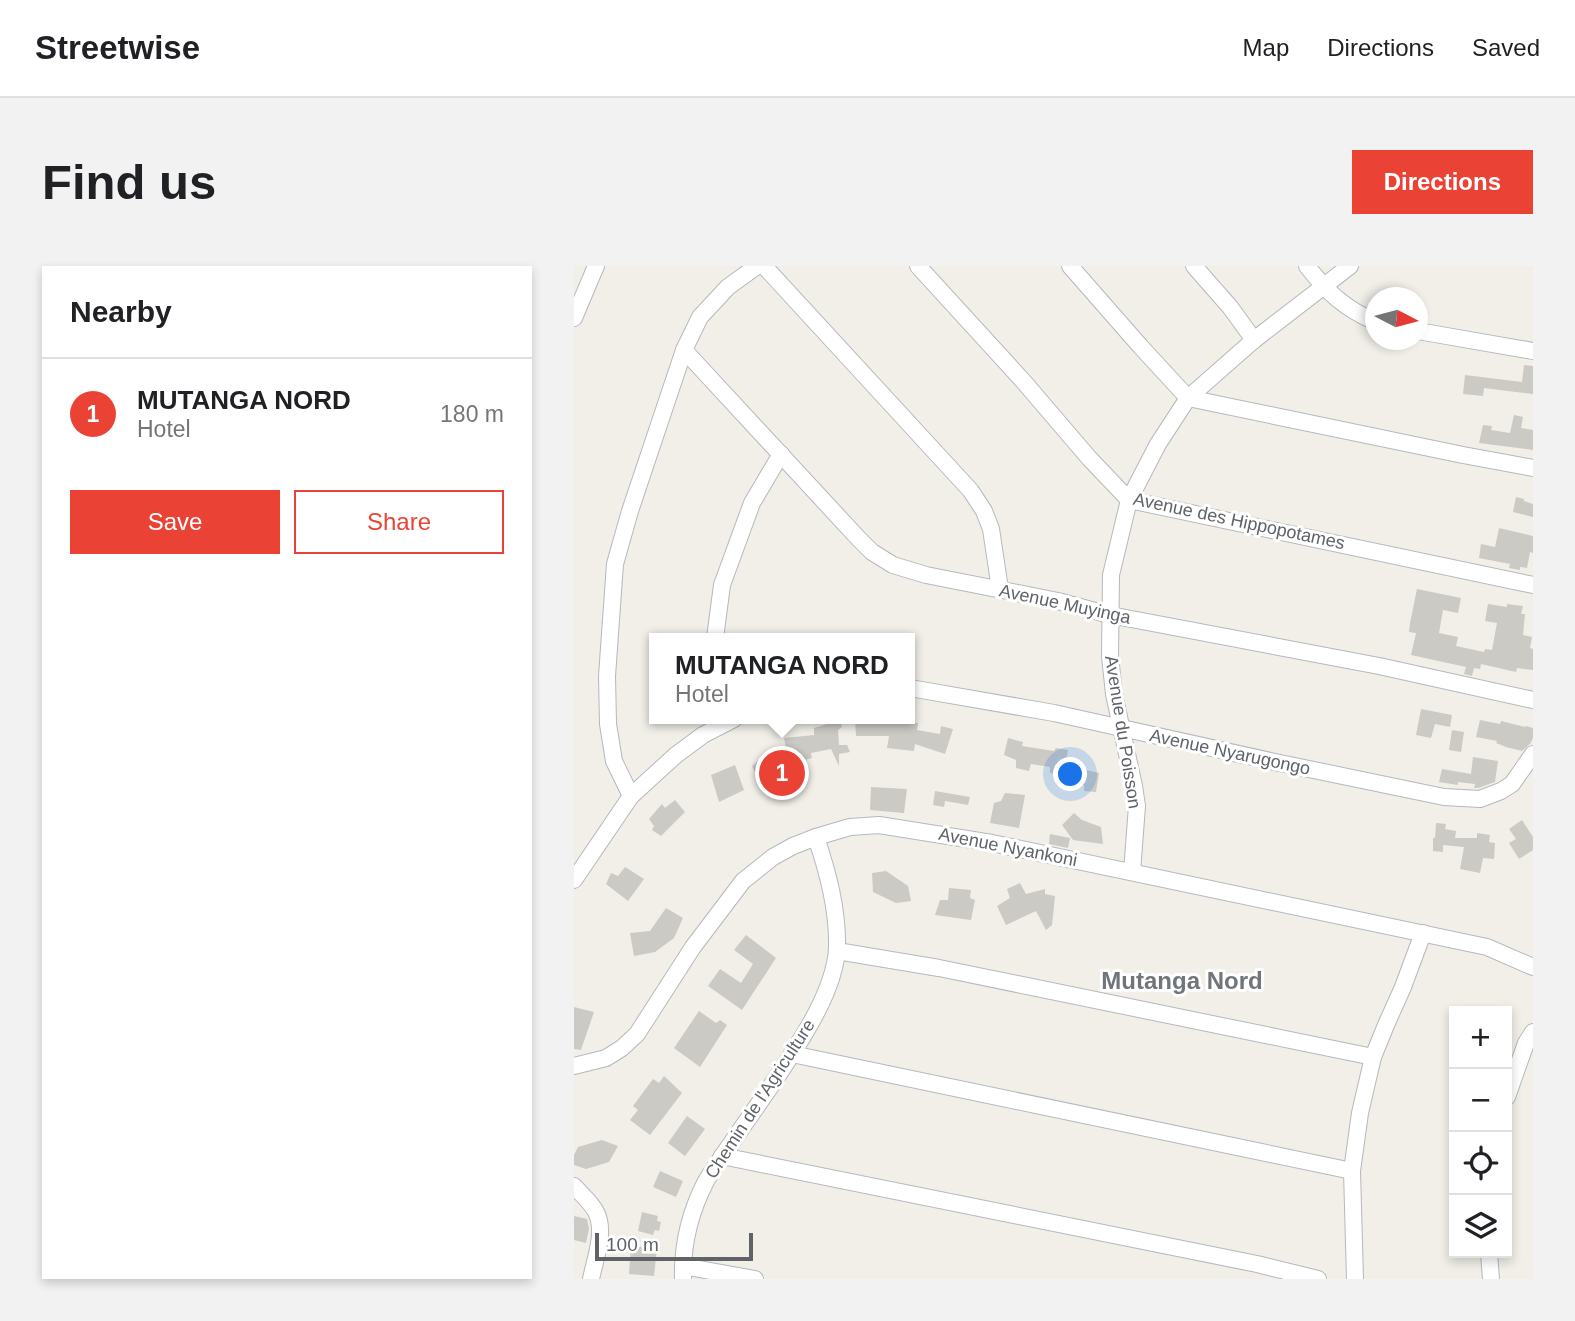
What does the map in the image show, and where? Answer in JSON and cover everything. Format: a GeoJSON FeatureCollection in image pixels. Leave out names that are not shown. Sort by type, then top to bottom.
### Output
{"type":"FeatureCollection","features":[{"type":"Feature","properties":{"kind":"street"},"geometry":{"type":"LineString","coordinates":[[574,318],[596,266]]}},
{"type":"Feature","properties":{"kind":"street"},"geometry":{"type":"LineString","coordinates":[[631,796],[614,761],[608,724],[607,676],[615,564],[684,349],[700,317],[729,287],[757,266]]}},
{"type":"Feature","properties":{"kind":"street"},"geometry":{"type":"LineString","coordinates":[[764,266],[971,491],[985,511],[992,529],[1000,589]]}},
{"type":"Feature","properties":{"kind":"street","name":"Avenue des Hippopotames"},"geometry":{"type":"LineString","coordinates":[[918,266],[1129,500],[1533,585]]}},
{"type":"Feature","properties":{"kind":"street"},"geometry":{"type":"LineString","coordinates":[[1070,266],[1188,398],[1533,468]]}},
{"type":"Feature","properties":{"kind":"street"},"geometry":{"type":"LineString","coordinates":[[1194,266],[1230,307],[1254,340]]}},
{"type":"Feature","properties":{"kind":"street"},"geometry":{"type":"LineString","coordinates":[[1307,266],[1323,287],[1351,310],[1365,317]]}},
{"type":"Feature","properties":{"kind":"street","name":"Avenue du Poisson"},"geometry":{"type":"LineString","coordinates":[[1132,872],[1137,806],[1135,786],[1114,694],[1110,656],[1111,575],[1129,500],[1158,444],[1188,398],[1254,340],[1350,266]]}},
{"type":"Feature","properties":{"kind":"street"},"geometry":{"type":"LineString","coordinates":[[1428,333],[1533,351]]}},
{"type":"Feature","properties":{"kind":"street","name":"Avenue Muyinga"},"geometry":{"type":"LineString","coordinates":[[684,349],[872,552],[893,565],[926,575],[1058,601],[1110,615],[1366,664],[1533,701]]}},
{"type":"Feature","properties":{"kind":"street"},"geometry":{"type":"LineString","coordinates":[[716,633],[722,585],[752,503],[781,454]]}},
{"type":"Feature","properties":{"kind":"street","name":"Avenue Nyarugongo"},"geometry":{"type":"LineString","coordinates":[[915,689],[1054,713],[1423,793],[1468,800],[1480,799],[1512,784],[1533,754]]}},
{"type":"Feature","properties":{"kind":"street"},"geometry":{"type":"LineString","coordinates":[[574,880],[631,796],[676,755],[722,724]]}},
{"type":"Feature","properties":{"kind":"street","name":"Avenue Nyankoni"},"geometry":{"type":"LineString","coordinates":[[575,1071],[607,1058],[638,1034],[693,947],[743,881],[773,858],[816,837],[850,827],[879,825],[992,843],[1487,947],[1533,967]]}},
{"type":"Feature","properties":{"kind":"street","name":"Chemin de l'Agriculture"},"geometry":{"type":"LineString","coordinates":[[683,1273],[687,1232],[695,1202],[722,1156],[792,1054],[825,994],[837,951],[836,921],[826,868],[816,837]]}},
{"type":"Feature","properties":{"kind":"street"},"geometry":{"type":"LineString","coordinates":[[1354,1279],[1352,1171],[1360,1113],[1373,1057],[1423,933]]}},
{"type":"Feature","properties":{"kind":"street"},"geometry":{"type":"LineString","coordinates":[[837,951],[953,971],[1373,1057]]}},
{"type":"Feature","properties":{"kind":"street"},"geometry":{"type":"LineString","coordinates":[[1512,1083],[1526,1043],[1533,1032]]}},
{"type":"Feature","properties":{"kind":"street"},"geometry":{"type":"LineString","coordinates":[[792,1054],[1352,1171]]}},
{"type":"Feature","properties":{"kind":"street"},"geometry":{"type":"LineString","coordinates":[[722,1156],[1257,1264],[1318,1279]]}},
{"type":"Feature","properties":{"kind":"street"},"geometry":{"type":"LineString","coordinates":[[574,1186],[592,1206],[601,1224],[591,1279]]}},
{"type":"Feature","properties":{"kind":"street"},"geometry":{"type":"LineString","coordinates":[[1489,1258],[1491,1279]]}},
{"type":"Feature","properties":{"kind":"street"},"geometry":{"type":"LineString","coordinates":[[683,1273],[755,1279]]}},
{"type":"Feature","properties":{"kind":"building"},"geometry":{"type":"Polygon","coordinates":[[[1524,365],[1533,366],[1533,394],[1484,388],[1483,396],[1463,394],[1465,375],[1522,382],[1524,365]]]}},
{"type":"Feature","properties":{"kind":"building"},"geometry":{"type":"Polygon","coordinates":[[[1514,415],[1523,417],[1521,428],[1533,430],[1533,450],[1479,443],[1483,425],[1492,426],[1491,430],[1510,433],[1514,415]]]}},
{"type":"Feature","properties":{"kind":"building"},"geometry":{"type":"Polygon","coordinates":[[[1516,497],[1533,504],[1533,517],[1513,512],[1516,497]]]}},
{"type":"Feature","properties":{"kind":"building"},"geometry":{"type":"Polygon","coordinates":[[[1499,528],[1533,536],[1533,553],[1530,552],[1527,568],[1509,568],[1510,564],[1479,558],[1481,544],[1495,547],[1499,528]]]}},
{"type":"Feature","properties":{"kind":"building"},"geometry":{"type":"Polygon","coordinates":[[[1417,589],[1461,598],[1458,613],[1443,610],[1439,633],[1458,637],[1456,646],[1484,652],[1485,649],[1492,650],[1497,623],[1485,621],[1488,604],[1523,606],[1523,635],[1532,637],[1530,648],[1533,649],[1533,670],[1517,668],[1516,672],[1481,664],[1480,669],[1474,668],[1472,676],[1464,674],[1466,667],[1411,655],[1416,633],[1409,632],[1417,589]]]}},
{"type":"Feature","properties":{"kind":"building"},"geometry":{"type":"Polygon","coordinates":[[[1421,709],[1452,715],[1450,727],[1435,724],[1431,738],[1416,735],[1421,709]]]}},
{"type":"Feature","properties":{"kind":"building"},"geometry":{"type":"Polygon","coordinates":[[[1480,720],[1500,724],[1501,721],[1533,728],[1533,738],[1522,751],[1496,743],[1497,741],[1476,737],[1480,720]]]}},
{"type":"Feature","properties":{"kind":"building"},"geometry":{"type":"Polygon","coordinates":[[[915,723],[918,723],[917,730],[940,734],[941,726],[953,729],[945,754],[915,744],[914,751],[887,748],[889,736],[856,736],[855,724],[915,723]]]}},
{"type":"Feature","properties":{"kind":"building"},"geometry":{"type":"Polygon","coordinates":[[[841,724],[842,727],[838,730],[839,745],[847,745],[850,752],[839,754],[839,766],[831,749],[811,753],[812,758],[777,768],[759,781],[752,766],[769,752],[786,748],[784,738],[814,735],[814,728],[841,724]]]}},
{"type":"Feature","properties":{"kind":"building"},"geometry":{"type":"Polygon","coordinates":[[[1452,730],[1464,732],[1461,752],[1449,750],[1452,730]]]}},
{"type":"Feature","properties":{"kind":"building"},"geometry":{"type":"Polygon","coordinates":[[[1008,738],[1023,742],[1022,746],[1054,751],[1056,748],[1068,750],[1065,765],[1099,773],[1096,792],[1084,791],[1084,785],[1076,782],[1077,778],[1050,773],[1050,767],[1031,764],[1029,771],[1016,768],[1016,760],[1004,755],[1008,738]]]}},
{"type":"Feature","properties":{"kind":"building"},"geometry":{"type":"Polygon","coordinates":[[[1473,757],[1498,761],[1495,782],[1474,788],[1475,784],[1439,782],[1442,769],[1471,774],[1473,757]]]}},
{"type":"Feature","properties":{"kind":"building"},"geometry":{"type":"Polygon","coordinates":[[[735,765],[744,790],[719,802],[711,775],[735,765]]]}},
{"type":"Feature","properties":{"kind":"building"},"geometry":{"type":"Polygon","coordinates":[[[871,787],[907,789],[904,813],[870,810],[871,787]]]}},
{"type":"Feature","properties":{"kind":"building"},"geometry":{"type":"Polygon","coordinates":[[[935,791],[970,797],[968,805],[945,801],[944,807],[933,805],[935,791]]]}},
{"type":"Feature","properties":{"kind":"building"},"geometry":{"type":"Polygon","coordinates":[[[1005,793],[1025,795],[1019,828],[990,823],[994,803],[1001,801],[1005,793]]]}},
{"type":"Feature","properties":{"kind":"building"},"geometry":{"type":"Polygon","coordinates":[[[675,800],[685,812],[661,836],[652,830],[654,826],[649,819],[662,804],[665,808],[675,800]]]}},
{"type":"Feature","properties":{"kind":"building"},"geometry":{"type":"Polygon","coordinates":[[[1074,813],[1082,820],[1101,827],[1103,844],[1073,840],[1062,825],[1074,813]]]}},
{"type":"Feature","properties":{"kind":"building"},"geometry":{"type":"Polygon","coordinates":[[[1522,820],[1533,837],[1533,850],[1519,859],[1509,843],[1516,839],[1509,829],[1522,820]]]}},
{"type":"Feature","properties":{"kind":"building"},"geometry":{"type":"Polygon","coordinates":[[[1436,823],[1446,824],[1445,829],[1456,831],[1455,838],[1477,838],[1477,833],[1490,835],[1489,842],[1495,843],[1494,859],[1483,858],[1480,873],[1460,869],[1464,847],[1443,845],[1443,852],[1433,851],[1436,823]]]}},
{"type":"Feature","properties":{"kind":"building"},"geometry":{"type":"Polygon","coordinates":[[[1050,834],[1070,838],[1068,848],[1049,844],[1050,834]]]}},
{"type":"Feature","properties":{"kind":"building"},"geometry":{"type":"Polygon","coordinates":[[[625,867],[644,879],[628,901],[606,884],[611,873],[618,876],[625,867]]]}},
{"type":"Feature","properties":{"kind":"building"},"geometry":{"type":"Polygon","coordinates":[[[886,871],[908,886],[911,901],[896,903],[873,892],[872,873],[886,871]]]}},
{"type":"Feature","properties":{"kind":"building"},"geometry":{"type":"Polygon","coordinates":[[[1020,883],[1026,894],[1045,889],[1045,894],[1055,896],[1052,925],[1046,930],[1036,911],[1006,925],[997,906],[1010,898],[1007,889],[1020,883]]]}},
{"type":"Feature","properties":{"kind":"building"},"geometry":{"type":"Polygon","coordinates":[[[949,888],[971,890],[970,898],[975,900],[971,920],[935,915],[940,900],[948,900],[949,888]]]}},
{"type":"Feature","properties":{"kind":"building"},"geometry":{"type":"Polygon","coordinates":[[[666,908],[683,918],[674,938],[655,952],[634,956],[630,933],[650,931],[666,908]]]}},
{"type":"Feature","properties":{"kind":"building"},"geometry":{"type":"Polygon","coordinates":[[[746,935],[776,958],[742,1010],[708,986],[720,969],[741,983],[753,964],[734,950],[746,935]]]}},
{"type":"Feature","properties":{"kind":"building"},"geometry":{"type":"Polygon","coordinates":[[[574,1007],[594,1012],[581,1050],[574,1049],[574,1007]]]}},
{"type":"Feature","properties":{"kind":"building"},"geometry":{"type":"Polygon","coordinates":[[[699,1011],[716,1023],[720,1020],[727,1025],[700,1067],[674,1048],[699,1011]]]}},
{"type":"Feature","properties":{"kind":"building"},"geometry":{"type":"Polygon","coordinates":[[[664,1076],[682,1093],[650,1135],[630,1120],[638,1110],[633,1106],[653,1079],[659,1083],[664,1076]]]}},
{"type":"Feature","properties":{"kind":"building"},"geometry":{"type":"Polygon","coordinates":[[[687,1116],[705,1129],[685,1156],[668,1143],[687,1116]]]}},
{"type":"Feature","properties":{"kind":"building"},"geometry":{"type":"Polygon","coordinates":[[[602,1140],[618,1146],[609,1162],[586,1169],[574,1165],[574,1155],[578,1147],[602,1140]]]}},
{"type":"Feature","properties":{"kind":"building"},"geometry":{"type":"Polygon","coordinates":[[[660,1171],[683,1181],[676,1197],[653,1187],[660,1171]]]}},
{"type":"Feature","properties":{"kind":"building"},"geometry":{"type":"Polygon","coordinates":[[[642,1212],[658,1216],[657,1221],[661,1222],[659,1231],[655,1230],[653,1235],[638,1231],[642,1212]]]}},
{"type":"Feature","properties":{"kind":"building"},"geometry":{"type":"Polygon","coordinates":[[[574,1216],[587,1219],[589,1229],[586,1243],[574,1240],[574,1216]]]}},
{"type":"Feature","properties":{"kind":"building"},"geometry":{"type":"Polygon","coordinates":[[[631,1246],[657,1248],[654,1276],[629,1274],[631,1246]]]}},
{"type":"Feature","properties":{"kind":"place","name":"MUTANGA NORD"},"geometry":{"type":"Point","coordinates":[782,773]}},
{"type":"Feature","properties":{"kind":"district","name":"Mutanga Nord"},"geometry":{"type":"Point","coordinates":[1182,981]}}]}
